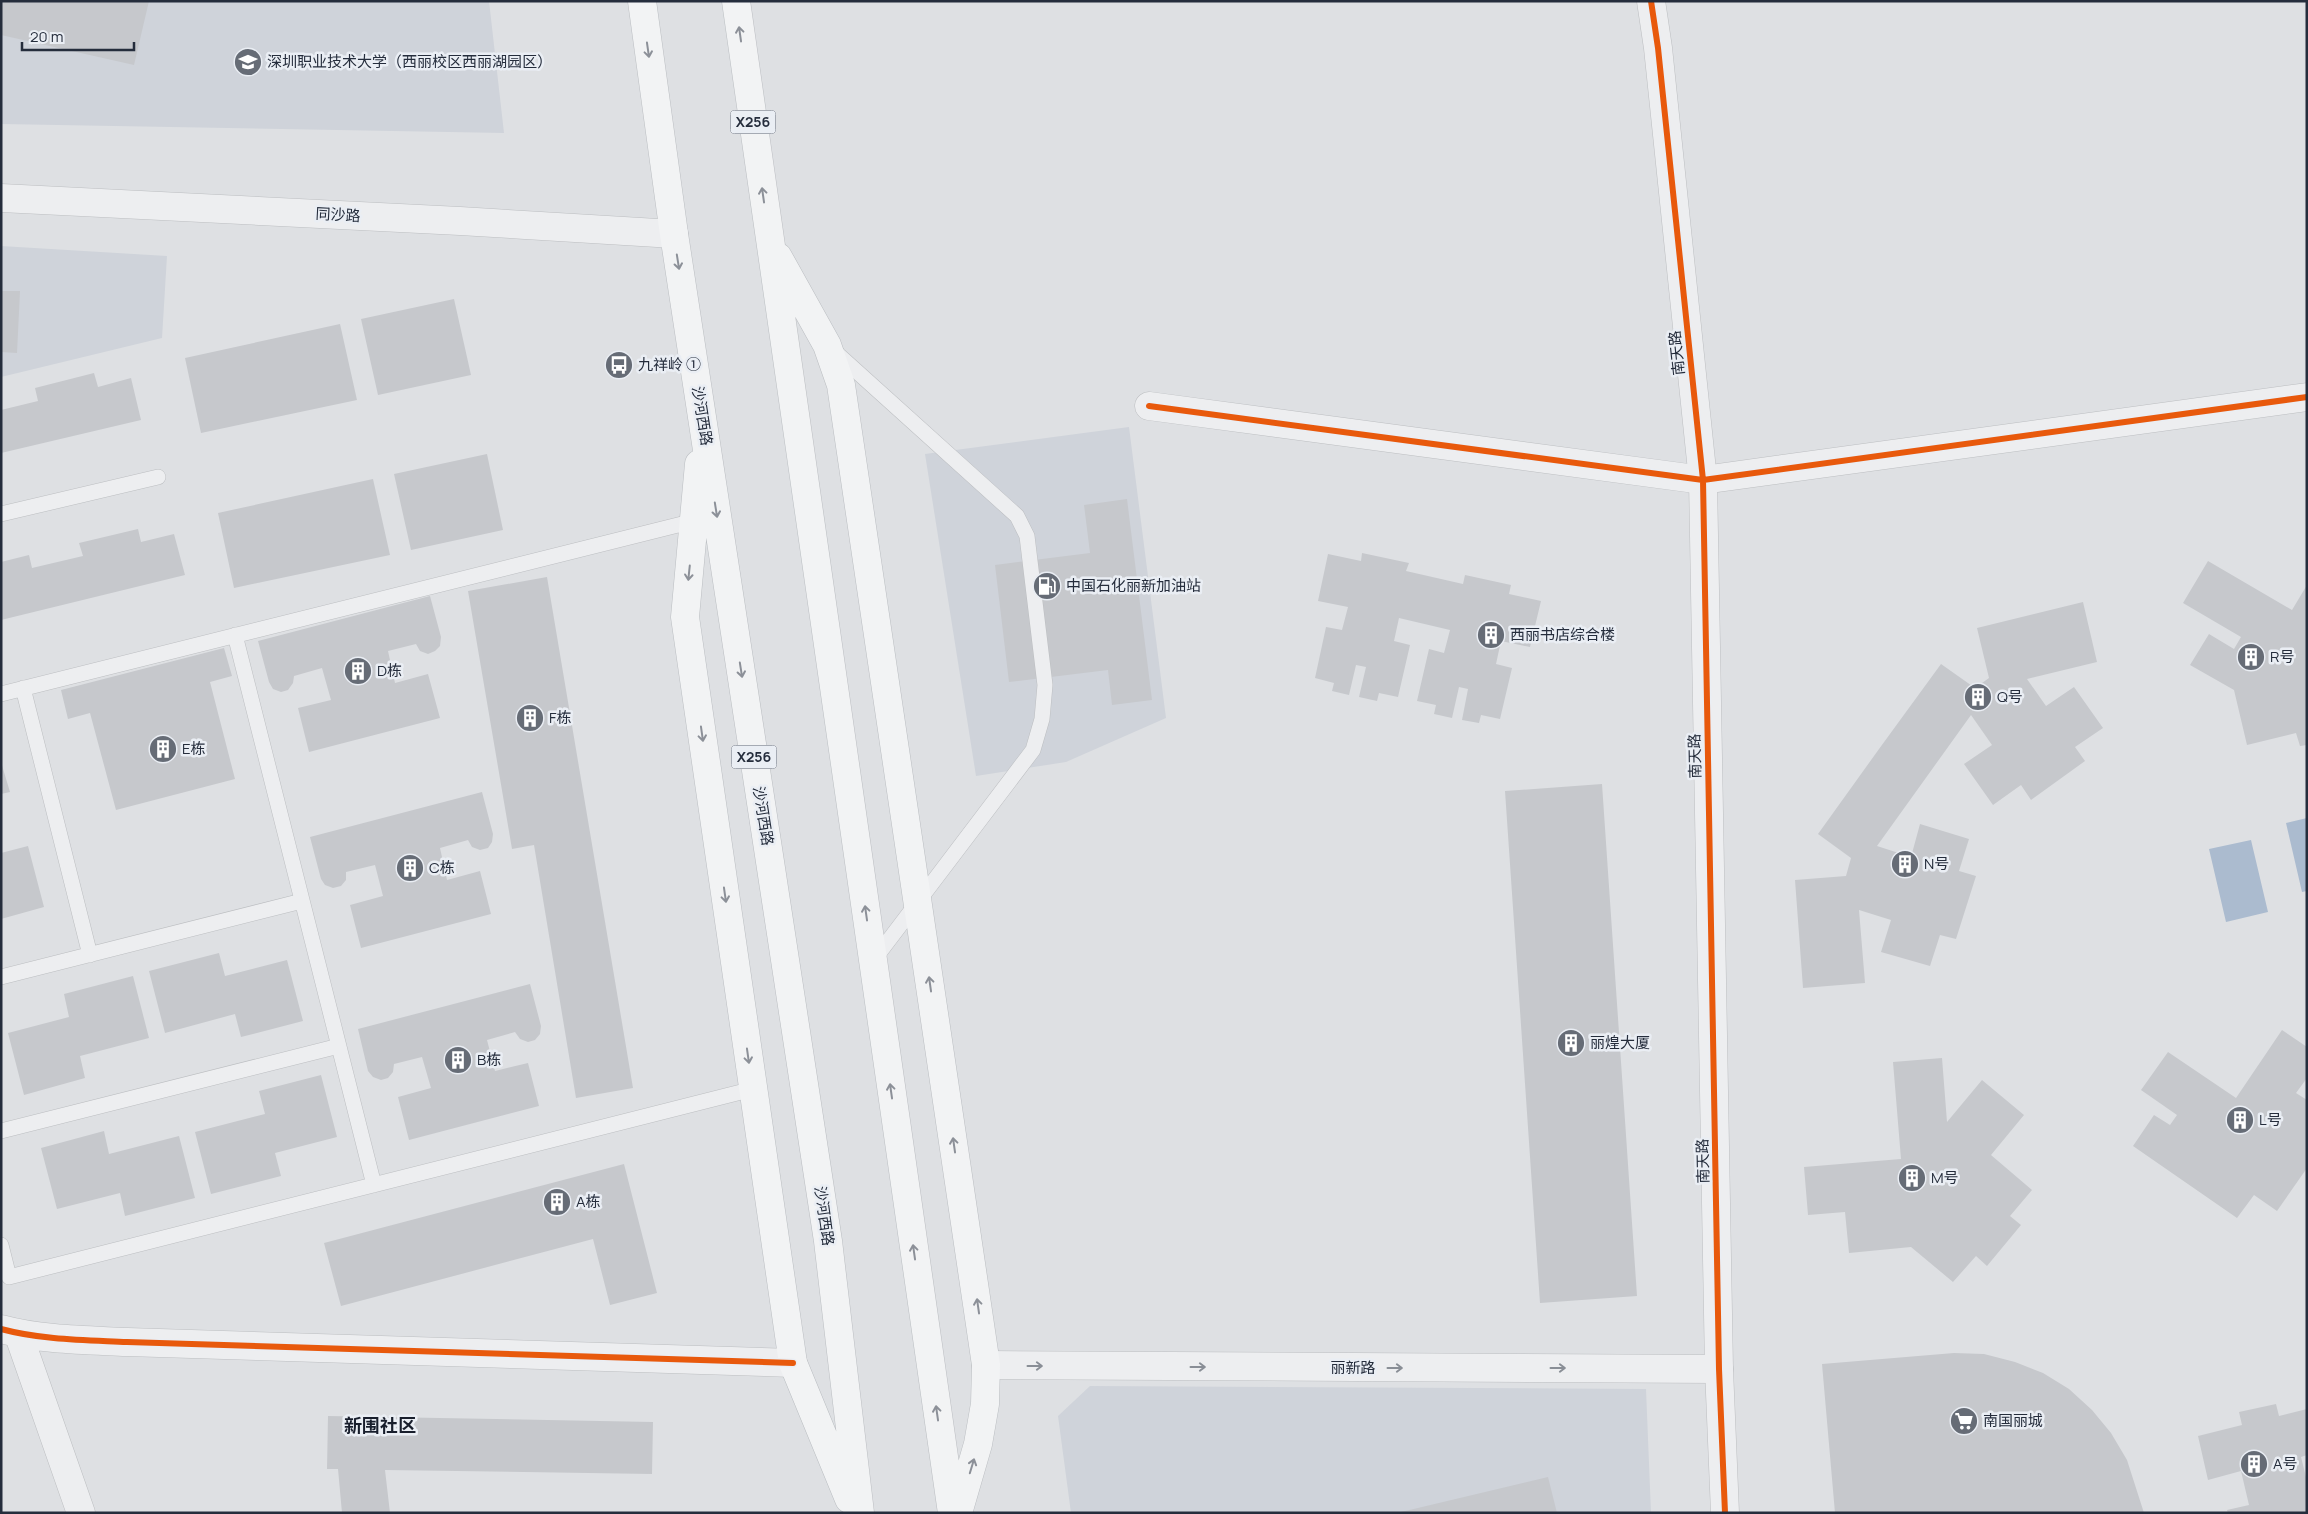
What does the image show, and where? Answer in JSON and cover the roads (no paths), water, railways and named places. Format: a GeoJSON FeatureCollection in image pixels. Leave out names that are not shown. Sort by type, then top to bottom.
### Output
{"type":"FeatureCollection","features":[{"type":"Feature","properties":{"kind":"main road","name":"沙河西路"},"geometry":{"type":"LineString","coordinates":[[642,1],[674,234],[828,1241],[860,1513]]}},
{"type":"Feature","properties":{"kind":"main road","name":"X256"},"geometry":{"type":"LineString","coordinates":[[736,1],[952,1513]]}},
{"type":"Feature","properties":{"kind":"main road"},"geometry":{"type":"LineString","coordinates":[[770,243],[827,345],[841,385],[918,902],[986,1365],[985,1404],[978,1444],[958,1513]]}},
{"type":"Feature","properties":{"kind":"main road"},"geometry":{"type":"LineString","coordinates":[[703,420],[684,617],[792,1363],[853,1513]]}},
{"type":"Feature","properties":{"kind":"street","name":"南天路"},"geometry":{"type":"LineString","coordinates":[[1651,1],[1658,48],[1703,480],[1719,1369],[1725,1513]]}},
{"type":"Feature","properties":{"kind":"street","name":"同沙路"},"geometry":{"type":"LineString","coordinates":[[1,198],[460,221],[674,234]]}},
{"type":"Feature","properties":{"kind":"street"},"geometry":{"type":"LineString","coordinates":[[1150,406],[1703,480],[2307,397]]}},
{"type":"Feature","properties":{"kind":"street"},"geometry":{"type":"LineString","coordinates":[[81,1513],[10,1331],[66,1339],[127,1342],[792,1363]]}},
{"type":"Feature","properties":{"kind":"street","name":"丽新路"},"geometry":{"type":"LineString","coordinates":[[986,1365],[1719,1369]]}},
{"type":"Feature","properties":{"kind":"lane"},"geometry":{"type":"LineString","coordinates":[[827,345],[1017,516],[1027,536],[1045,685],[1042,719],[1033,750],[873,961]]}},
{"type":"Feature","properties":{"kind":"lane"},"geometry":{"type":"LineString","coordinates":[[1,514],[158,477]]}},
{"type":"Feature","properties":{"kind":"lane"},"geometry":{"type":"LineString","coordinates":[[1,694],[694,520]]}},
{"type":"Feature","properties":{"kind":"lane"},"geometry":{"type":"LineString","coordinates":[[235,635],[374,1185]]}},
{"type":"Feature","properties":{"kind":"lane"},"geometry":{"type":"LineString","coordinates":[[23,688],[90,954]]}},
{"type":"Feature","properties":{"kind":"lane"},"geometry":{"type":"LineString","coordinates":[[1,977],[302,901]]}},
{"type":"Feature","properties":{"kind":"lane"},"geometry":{"type":"LineString","coordinates":[[1,1131],[339,1046]]}},
{"type":"Feature","properties":{"kind":"lane"},"geometry":{"type":"LineString","coordinates":[[1,1245],[9,1277],[753,1089]]}},
{"type":"Feature","properties":{"kind":"water"},"geometry":{"type":"Polygon","coordinates":[[[2307,818],[2307,891],[2302,892],[2286,823],[2307,818]]]}},
{"type":"Feature","properties":{"kind":"water"},"geometry":{"type":"Polygon","coordinates":[[[2251,840],[2268,912],[2226,922],[2209,849],[2251,840]]]}},
{"type":"Feature","properties":{"kind":"place","name":"深圳职业技术大学（西丽校区西丽湖园区）"},"geometry":{"type":"Point","coordinates":[248,62]}},
{"type":"Feature","properties":{"kind":"place","name":"九祥岭 ①"},"geometry":{"type":"Point","coordinates":[619,365]}},
{"type":"Feature","properties":{"kind":"place","name":"中国石化丽新加油站"},"geometry":{"type":"Point","coordinates":[1047,586]}},
{"type":"Feature","properties":{"kind":"place","name":"西丽书店综合楼"},"geometry":{"type":"Point","coordinates":[1491,635]}},
{"type":"Feature","properties":{"kind":"place","name":"R号"},"geometry":{"type":"Point","coordinates":[2251,657]}},
{"type":"Feature","properties":{"kind":"place","name":"D栋"},"geometry":{"type":"Point","coordinates":[358,671]}},
{"type":"Feature","properties":{"kind":"place","name":"Q号"},"geometry":{"type":"Point","coordinates":[1978,697]}},
{"type":"Feature","properties":{"kind":"place","name":"F栋"},"geometry":{"type":"Point","coordinates":[530,718]}},
{"type":"Feature","properties":{"kind":"place","name":"E栋"},"geometry":{"type":"Point","coordinates":[163,749]}},
{"type":"Feature","properties":{"kind":"place","name":"N号"},"geometry":{"type":"Point","coordinates":[1905,864]}},
{"type":"Feature","properties":{"kind":"place","name":"C栋"},"geometry":{"type":"Point","coordinates":[410,868]}},
{"type":"Feature","properties":{"kind":"place","name":"丽煌大厦"},"geometry":{"type":"Point","coordinates":[1571,1043]}},
{"type":"Feature","properties":{"kind":"place","name":"B栋"},"geometry":{"type":"Point","coordinates":[458,1060]}},
{"type":"Feature","properties":{"kind":"place","name":"L号"},"geometry":{"type":"Point","coordinates":[2240,1120]}},
{"type":"Feature","properties":{"kind":"place","name":"M号"},"geometry":{"type":"Point","coordinates":[1912,1178]}},
{"type":"Feature","properties":{"kind":"place","name":"A栋"},"geometry":{"type":"Point","coordinates":[557,1202]}},
{"type":"Feature","properties":{"kind":"place","name":"南国丽城"},"geometry":{"type":"Point","coordinates":[1964,1421]}},
{"type":"Feature","properties":{"kind":"place","name":"A号"},"geometry":{"type":"Point","coordinates":[2254,1464]}},
{"type":"Feature","properties":{"kind":"district","name":"新围社区"},"geometry":{"type":"Point","coordinates":[380,1426]}}]}
